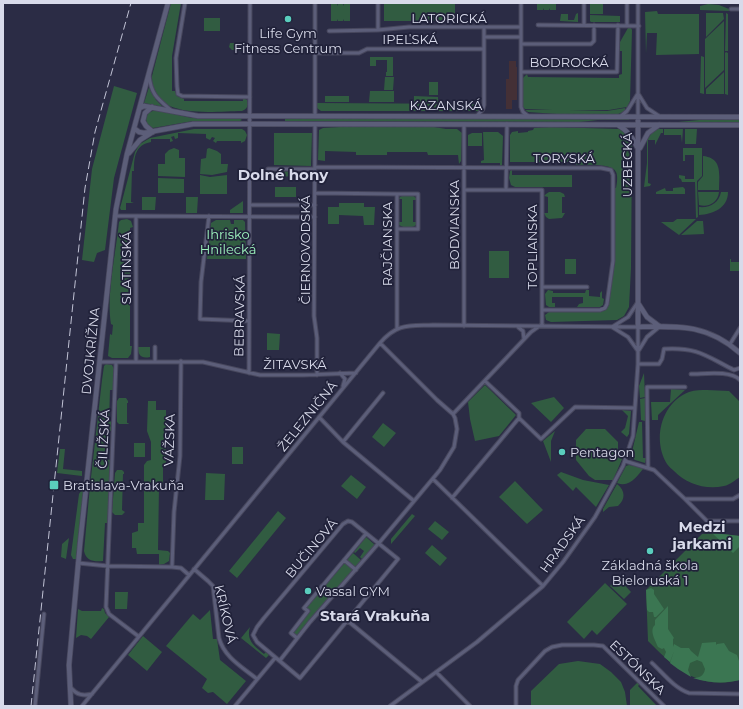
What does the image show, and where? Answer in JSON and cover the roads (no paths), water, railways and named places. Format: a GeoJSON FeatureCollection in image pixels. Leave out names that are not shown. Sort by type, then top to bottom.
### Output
{"type":"FeatureCollection","features":[{"type":"Feature","properties":{"kind":"main road","name":"DVOJKRÍŽNA"},"geometry":{"type":"LineString","coordinates":[[71,706],[70,657],[78,563],[115,216],[127,154],[168,3]]}},
{"type":"Feature","properties":{"kind":"main road","name":"KAZANSKÁ"},"geometry":{"type":"LineString","coordinates":[[140,108],[144,106],[152,107],[198,116],[740,117]]}},
{"type":"Feature","properties":{"kind":"main road"},"geometry":{"type":"LineString","coordinates":[[127,154],[140,140],[153,132],[143,121],[145,113],[152,107]]}},
{"type":"Feature","properties":{"kind":"main road","name":"UZBECKÁ"},"geometry":{"type":"LineString","coordinates":[[638,118],[638,327]]}},
{"type":"Feature","properties":{"kind":"main road","name":"KAZANSKÁ"},"geometry":{"type":"LineString","coordinates":[[135,129],[141,133],[153,132],[193,124],[740,125]]}},
{"type":"Feature","properties":{"kind":"main road"},"geometry":{"type":"LineString","coordinates":[[617,125],[626,130],[633,137],[639,151]]}},
{"type":"Feature","properties":{"kind":"main road"},"geometry":{"type":"LineString","coordinates":[[639,151],[648,133],[659,125]]}},
{"type":"Feature","properties":{"kind":"main road"},"geometry":{"type":"LineString","coordinates":[[638,302],[647,317],[659,326]]}},
{"type":"Feature","properties":{"kind":"main road"},"geometry":{"type":"LineString","coordinates":[[638,327],[682,327],[701,331],[716,336],[740,352]]}},
{"type":"Feature","properties":{"kind":"street"},"geometry":{"type":"LineString","coordinates":[[185,3],[176,58],[178,94],[182,96],[250,97]]}},
{"type":"Feature","properties":{"kind":"street","name":"BEBRAVSKÁ"},"geometry":{"type":"LineString","coordinates":[[249,373],[250,3]]}},
{"type":"Feature","properties":{"kind":"street"},"geometry":{"type":"LineString","coordinates":[[315,3],[315,116]]}},
{"type":"Feature","properties":{"kind":"street"},"geometry":{"type":"LineString","coordinates":[[378,3],[378,30]]}},
{"type":"Feature","properties":{"kind":"street"},"geometry":{"type":"LineString","coordinates":[[521,3],[521,107],[523,112],[528,116]]}},
{"type":"Feature","properties":{"kind":"street"},"geometry":{"type":"LineString","coordinates":[[584,3],[584,24]]}},
{"type":"Feature","properties":{"kind":"street"},"geometry":{"type":"LineString","coordinates":[[627,3],[627,25]]}},
{"type":"Feature","properties":{"kind":"street","name":"UZBECKÁ"},"geometry":{"type":"LineString","coordinates":[[638,3],[638,118]]}},
{"type":"Feature","properties":{"kind":"street"},"geometry":{"type":"LineString","coordinates":[[730,9],[740,9]]}},
{"type":"Feature","properties":{"kind":"street"},"geometry":{"type":"LineString","coordinates":[[538,25],[584,24],[638,26]]}},
{"type":"Feature","properties":{"kind":"street","name":"BODROCKÁ"},"geometry":{"type":"LineString","coordinates":[[521,44],[590,44],[594,41],[594,25]]}},
{"type":"Feature","properties":{"kind":"street","name":"BODROCKÁ"},"geometry":{"type":"LineString","coordinates":[[521,72],[617,72],[618,25]]}},
{"type":"Feature","properties":{"kind":"street","name":"LATORICKÁ"},"geometry":{"type":"LineString","coordinates":[[329,31],[378,30],[409,27],[521,28]]}},
{"type":"Feature","properties":{"kind":"street"},"geometry":{"type":"LineString","coordinates":[[477,116],[483,109],[484,105],[484,28]]}},
{"type":"Feature","properties":{"kind":"street","name":"LATORICKÁ"},"geometry":{"type":"LineString","coordinates":[[484,37],[521,37]]}},
{"type":"Feature","properties":{"kind":"street","name":"IPEĽSKÁ"},"geometry":{"type":"LineString","coordinates":[[315,53],[359,53],[367,49],[484,49]]}},
{"type":"Feature","properties":{"kind":"street"},"geometry":{"type":"LineString","coordinates":[[149,74],[155,96],[174,112]]}},
{"type":"Feature","properties":{"kind":"street"},"geometry":{"type":"LineString","coordinates":[[618,117],[627,111],[638,93],[647,108],[661,118]]}},
{"type":"Feature","properties":{"kind":"street","name":"ČIERNOVODSKÁ"},"geometry":{"type":"LineString","coordinates":[[315,124],[314,316],[317,338],[318,375]]}},
{"type":"Feature","properties":{"kind":"street","name":"BODVIANSKA"},"geometry":{"type":"LineString","coordinates":[[464,124],[464,326]]}},
{"type":"Feature","properties":{"kind":"street"},"geometry":{"type":"LineString","coordinates":[[464,190],[506,190],[507,124]]}},
{"type":"Feature","properties":{"kind":"street","name":"TORYSKÁ"},"geometry":{"type":"LineString","coordinates":[[268,169],[601,168],[611,170],[613,174],[613,261],[607,304],[605,308],[600,310],[542,310]]}},
{"type":"Feature","properties":{"kind":"street","name":"TOPLIANSKA"},"geometry":{"type":"LineString","coordinates":[[506,190],[542,190],[541,326]]}},
{"type":"Feature","properties":{"kind":"street","name":"RAJČIANSKA"},"geometry":{"type":"LineString","coordinates":[[315,193],[398,194],[397,328]]}},
{"type":"Feature","properties":{"kind":"street"},"geometry":{"type":"LineString","coordinates":[[397,229],[418,229],[418,194],[398,194]]}},
{"type":"Feature","properties":{"kind":"street"},"geometry":{"type":"LineString","coordinates":[[250,205],[315,205]]}},
{"type":"Feature","properties":{"kind":"street"},"geometry":{"type":"LineString","coordinates":[[115,216],[136,216]]}},
{"type":"Feature","properties":{"kind":"street","name":"SLATINSKÁ"},"geometry":{"type":"LineString","coordinates":[[136,362],[136,216],[315,217]]}},
{"type":"Feature","properties":{"kind":"street"},"geometry":{"type":"LineString","coordinates":[[209,216],[201,282],[200,319],[249,320]]}},
{"type":"Feature","properties":{"kind":"street"},"geometry":{"type":"LineString","coordinates":[[542,287],[587,287]]}},
{"type":"Feature","properties":{"kind":"street"},"geometry":{"type":"LineString","coordinates":[[612,327],[628,317],[638,302]]}},
{"type":"Feature","properties":{"kind":"street"},"geometry":{"type":"LineString","coordinates":[[397,328],[412,326],[638,327]]}},
{"type":"Feature","properties":{"kind":"street"},"geometry":{"type":"LineString","coordinates":[[517,326],[523,331],[524,339]]}},
{"type":"Feature","properties":{"kind":"street"},"geometry":{"type":"LineString","coordinates":[[453,414],[532,330],[541,326]]}},
{"type":"Feature","properties":{"kind":"street"},"geometry":{"type":"LineString","coordinates":[[612,327],[628,337],[638,351],[647,338],[659,326]]}},
{"type":"Feature","properties":{"kind":"street","name":"HRADSKÁ"},"geometry":{"type":"LineString","coordinates":[[390,706],[481,639],[543,586],[588,527],[615,482],[625,461],[634,431],[638,364],[638,327]]}},
{"type":"Feature","properties":{"kind":"street","name":"ŽELEZNIČNÁ"},"geometry":{"type":"LineString","coordinates":[[82,706],[380,343],[388,334],[397,328]]}},
{"type":"Feature","properties":{"kind":"street"},"geometry":{"type":"LineString","coordinates":[[730,344],[740,328]]}},
{"type":"Feature","properties":{"kind":"street"},"geometry":{"type":"LineString","coordinates":[[281,659],[310,622],[335,595],[434,478],[446,461],[455,442],[457,429],[453,414],[380,343]]}},
{"type":"Feature","properties":{"kind":"street"},"geometry":{"type":"LineString","coordinates":[[155,347],[155,362]]}},
{"type":"Feature","properties":{"kind":"street"},"geometry":{"type":"LineString","coordinates":[[638,364],[659,364],[664,349],[682,349],[708,355],[731,369],[736,370],[740,368]]}},
{"type":"Feature","properties":{"kind":"street","name":"VÁŽSKA"},"geometry":{"type":"LineString","coordinates":[[172,567],[174,512],[180,456],[181,361]]}},
{"type":"Feature","properties":{"kind":"street","name":"ŽITAVSKÁ"},"geometry":{"type":"LineString","coordinates":[[100,362],[203,362],[249,373],[267,375],[356,373]]}},
{"type":"Feature","properties":{"kind":"street","name":"ČILIŽSKÁ"},"geometry":{"type":"LineString","coordinates":[[116,362],[106,610],[138,636]]}},
{"type":"Feature","properties":{"kind":"street","name":"ŽITAVSKÁ"},"geometry":{"type":"LineString","coordinates":[[340,373],[346,379],[342,389]]}},
{"type":"Feature","properties":{"kind":"street"},"geometry":{"type":"LineString","coordinates":[[691,374],[728,374],[740,380]]}},
{"type":"Feature","properties":{"kind":"street"},"geometry":{"type":"LineString","coordinates":[[485,380],[519,413],[519,418],[541,439],[575,407],[635,408]]}},
{"type":"Feature","properties":{"kind":"street"},"geometry":{"type":"LineString","coordinates":[[648,467],[647,387],[685,387]]}},
{"type":"Feature","properties":{"kind":"street"},"geometry":{"type":"LineString","coordinates":[[343,442],[383,393]]}},
{"type":"Feature","properties":{"kind":"street"},"geometry":{"type":"LineString","coordinates":[[319,417],[343,442],[414,501]]}},
{"type":"Feature","properties":{"kind":"street"},"geometry":{"type":"LineString","coordinates":[[452,498],[519,418]]}},
{"type":"Feature","properties":{"kind":"street"},"geometry":{"type":"LineString","coordinates":[[625,461],[654,470],[707,521],[740,521]]}},
{"type":"Feature","properties":{"kind":"street"},"geometry":{"type":"LineString","coordinates":[[434,478],[452,498],[543,586]]}},
{"type":"Feature","properties":{"kind":"street"},"geometry":{"type":"LineString","coordinates":[[685,499],[733,499],[740,495]]}},
{"type":"Feature","properties":{"kind":"street","name":"BUČINOVÁ"},"geometry":{"type":"LineString","coordinates":[[275,658],[256,642],[253,636],[255,630],[345,522],[349,521],[398,559],[348,621]]}},
{"type":"Feature","properties":{"kind":"street"},"geometry":{"type":"LineString","coordinates":[[297,638],[291,633],[308,611],[304,608],[365,535]]}},
{"type":"Feature","properties":{"kind":"street"},"geometry":{"type":"LineString","coordinates":[[344,560],[356,570]]}},
{"type":"Feature","properties":{"kind":"street"},"geometry":{"type":"LineString","coordinates":[[78,563],[108,566],[172,567],[181,568],[189,575]]}},
{"type":"Feature","properties":{"kind":"street","name":"KRÍKOVÁ"},"geometry":{"type":"LineString","coordinates":[[194,569],[213,586],[221,646],[226,654],[257,679]]}},
{"type":"Feature","properties":{"kind":"street"},"geometry":{"type":"LineString","coordinates":[[322,586],[333,596]]}},
{"type":"Feature","properties":{"kind":"street"},"geometry":{"type":"LineString","coordinates":[[35,706],[44,614]]}},
{"type":"Feature","properties":{"kind":"street"},"geometry":{"type":"LineString","coordinates":[[304,617],[310,622]]}},
{"type":"Feature","properties":{"kind":"street"},"geometry":{"type":"LineString","coordinates":[[235,706],[275,658],[300,678],[348,621],[422,682]]}},
{"type":"Feature","properties":{"kind":"street","name":"ESTÓNSKA"},"geometry":{"type":"LineString","coordinates":[[516,706],[516,686],[518,680],[545,652],[554,645],[581,645],[603,646],[664,706]]}},
{"type":"Feature","properties":{"kind":"street"},"geometry":{"type":"LineString","coordinates":[[652,662],[677,688],[684,692],[740,694]]}},
{"type":"Feature","properties":{"kind":"street"},"geometry":{"type":"LineString","coordinates":[[436,672],[470,706]]}},
{"type":"Feature","properties":{"kind":"street"},"geometry":{"type":"LineString","coordinates":[[70,686],[80,695],[92,694]]}},
{"type":"Feature","properties":{"kind":"railway"},"geometry":{"type":"LineString","coordinates":[[31,706],[85,188],[95,132],[131,3]]}},
{"type":"Feature","properties":{"kind":"place","name":"Life Gym Fitness Centrum"},"geometry":{"type":"Point","coordinates":[288,19]}},
{"type":"Feature","properties":{"kind":"place","name":"Pentagon"},"geometry":{"type":"Point","coordinates":[562,452]}},
{"type":"Feature","properties":{"kind":"place","name":"Bratislava-Vrakuňa"},"geometry":{"type":"Point","coordinates":[54,485]}},
{"type":"Feature","properties":{"kind":"place","name":"Základná škola Bieloruská 1"},"geometry":{"type":"Point","coordinates":[650,551]}},
{"type":"Feature","properties":{"kind":"place","name":"Vassal GYM"},"geometry":{"type":"Point","coordinates":[308,591]}},
{"type":"Feature","properties":{"kind":"district","name":"Dolné hony"},"geometry":{"type":"Point","coordinates":[283,174]}},
{"type":"Feature","properties":{"kind":"district","name":"Medzi jarkami"},"geometry":{"type":"Point","coordinates":[702,534]}},
{"type":"Feature","properties":{"kind":"district","name":"Stará Vrakuňa"},"geometry":{"type":"Point","coordinates":[375,615]}},
{"type":"Feature","properties":{"kind":"park label","name":"Ihrisko Hnilecká"},"geometry":{"type":"Point","coordinates":[228,242]}}]}
